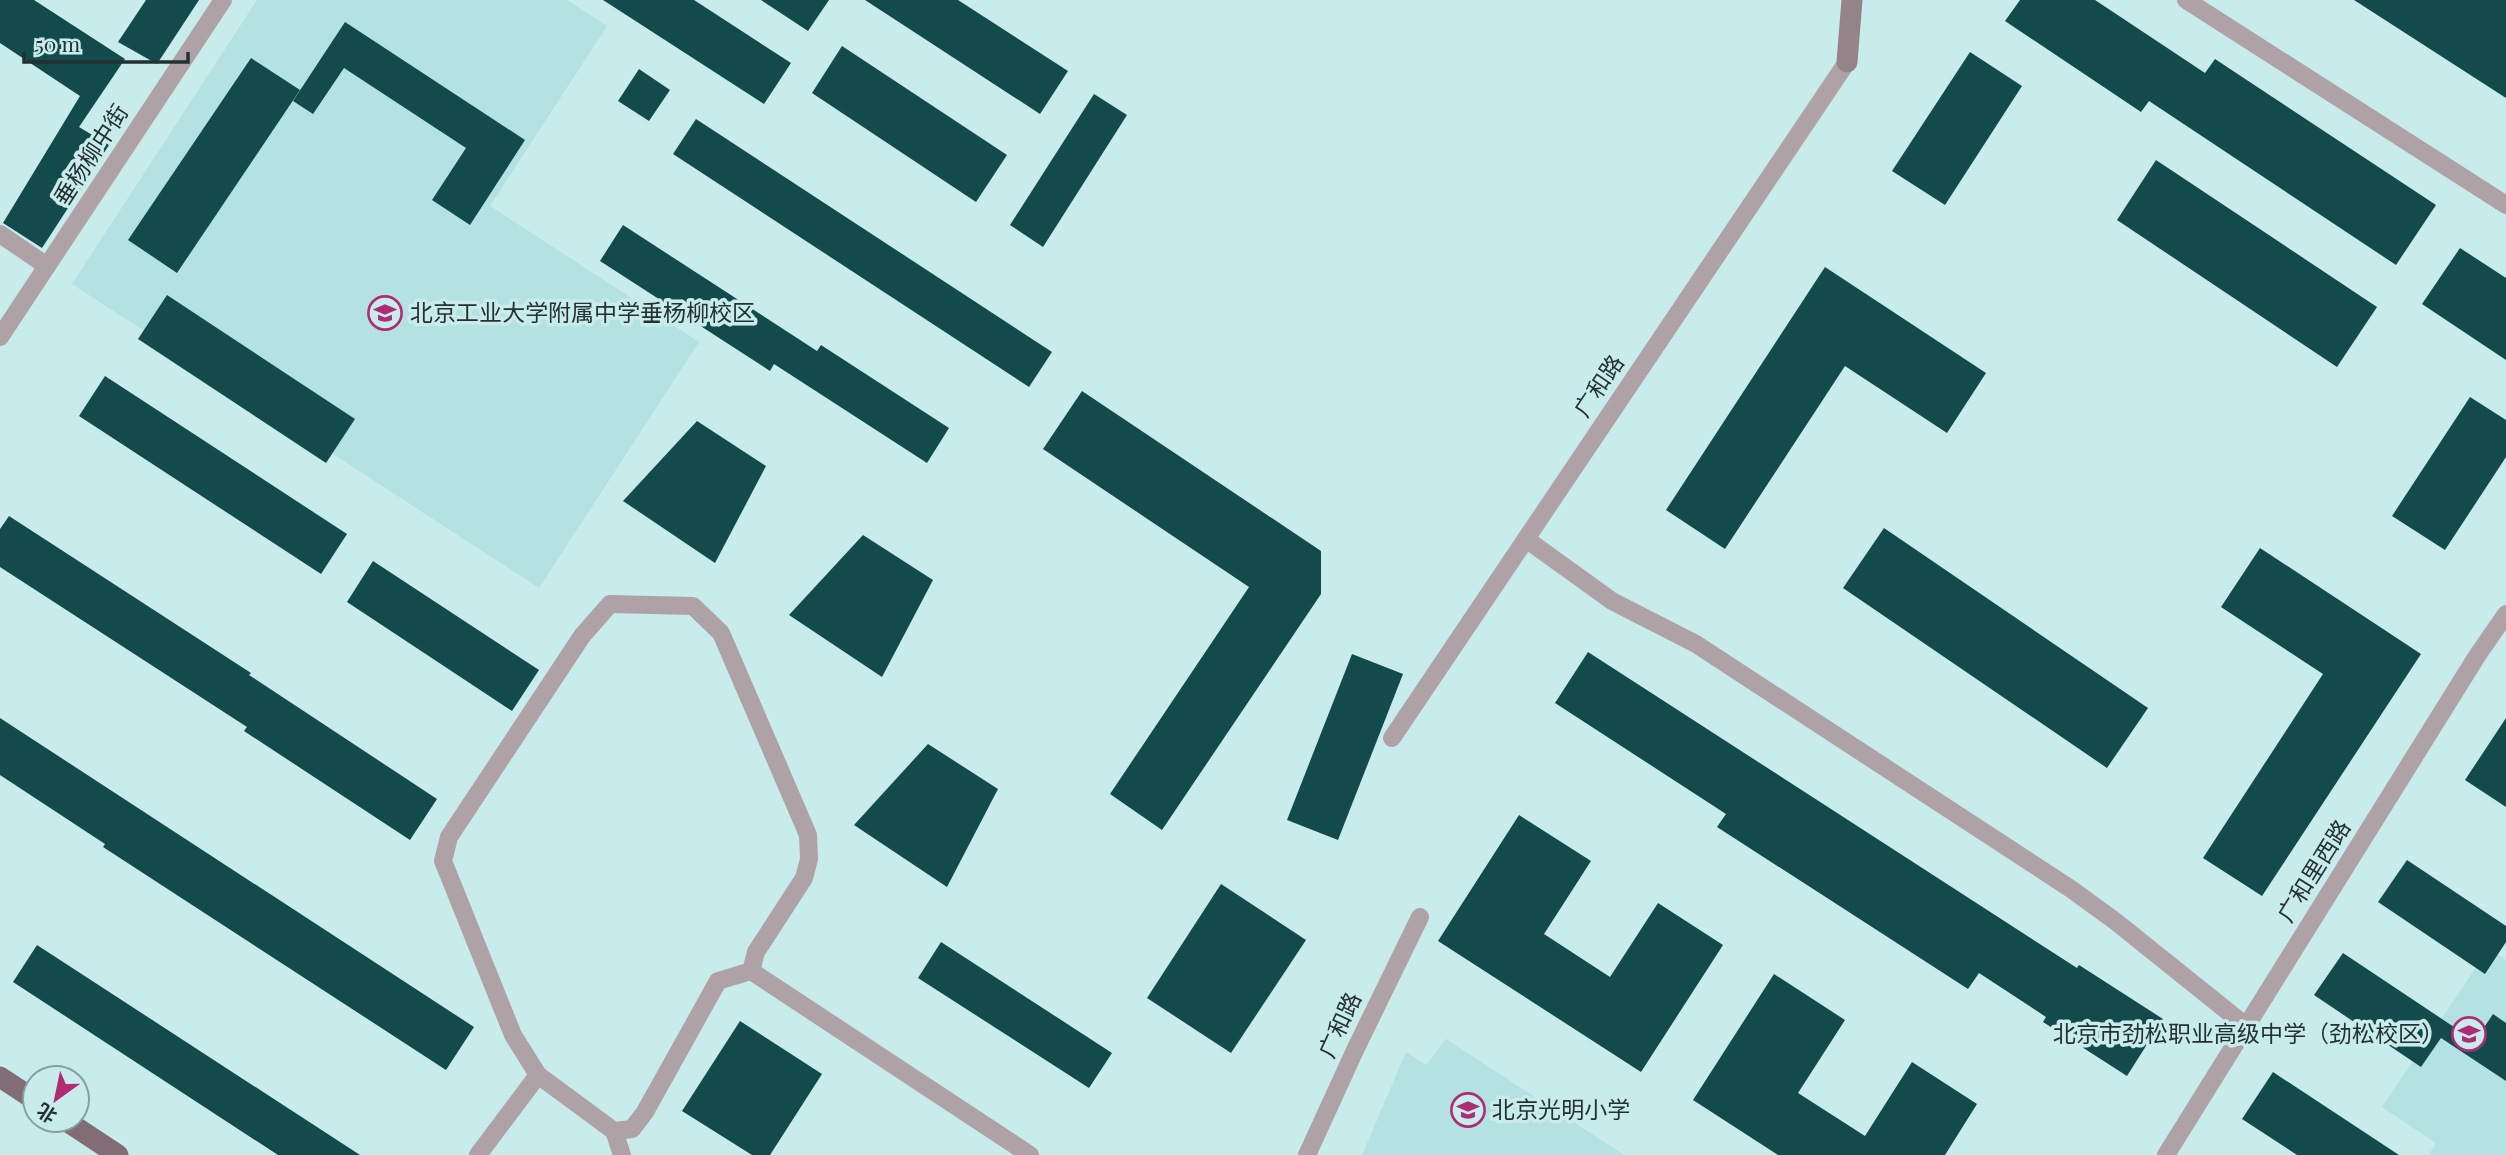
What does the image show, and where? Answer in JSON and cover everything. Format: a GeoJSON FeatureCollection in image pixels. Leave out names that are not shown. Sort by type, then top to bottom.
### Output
{"type":"FeatureCollection","features":[{"type":"Feature","properties":{"kind":"main road"},"geometry":{"type":"LineString","coordinates":[[0,1077],[21,1091]]}},
{"type":"Feature","properties":{"kind":"main road"},"geometry":{"type":"LineString","coordinates":[[86,1134],[118,1155]]}},
{"type":"Feature","properties":{"kind":"street","name":"垂杨柳中街"},"geometry":{"type":"LineString","coordinates":[[0,337],[223,0]]}},
{"type":"Feature","properties":{"kind":"street"},"geometry":{"type":"LineString","coordinates":[[1847,62],[1852,0]]}},
{"type":"Feature","properties":{"kind":"street"},"geometry":{"type":"LineString","coordinates":[[2186,0],[2506,205]]}},
{"type":"Feature","properties":{"kind":"street","name":"广和路"},"geometry":{"type":"LineString","coordinates":[[1392,738],[1847,62]]}},
{"type":"Feature","properties":{"kind":"street"},"geometry":{"type":"LineString","coordinates":[[0,234],[47,265]]}},
{"type":"Feature","properties":{"kind":"street"},"geometry":{"type":"LineString","coordinates":[[1526,539],[1612,601],[1696,645],[2071,889],[2246,1026]]}},
{"type":"Feature","properties":{"kind":"street"},"geometry":{"type":"LineString","coordinates":[[622,1155],[614,1131],[538,1076],[513,1035],[443,861],[449,837],[582,636],[610,604],[693,606],[721,633],[808,835],[809,859],[804,878],[756,952],[751,971]]}},
{"type":"Feature","properties":{"kind":"street","name":"广和里西路"},"geometry":{"type":"LineString","coordinates":[[2166,1155],[2477,656],[2506,614]]}},
{"type":"Feature","properties":{"kind":"street","name":"广和路"},"geometry":{"type":"LineString","coordinates":[[1307,1155],[1420,917]]}},
{"type":"Feature","properties":{"kind":"street"},"geometry":{"type":"LineString","coordinates":[[614,1131],[632,1129],[645,1112],[718,981],[751,971]]}},
{"type":"Feature","properties":{"kind":"street"},"geometry":{"type":"LineString","coordinates":[[751,971],[1030,1155]]}},
{"type":"Feature","properties":{"kind":"street"},"geometry":{"type":"LineString","coordinates":[[478,1155],[538,1076]]}},
{"type":"Feature","properties":{"kind":"shaded area","name":"北京工业大学附属中学垂杨柳校区"},"geometry":{"type":"Polygon","coordinates":[[[257,0],[567,0],[607,26],[490,206],[699,342],[539,588],[72,284],[257,0]]]}},
{"type":"Feature","properties":{"kind":"shaded area","name":"北京市劲松职业高级中学（劲松校区）"},"geometry":{"type":"Polygon","coordinates":[[[2489,948],[2506,960],[2506,1155],[2429,1155],[2436,1143],[2382,1107],[2489,948]]]}},
{"type":"Feature","properties":{"kind":"shaded area","name":"北京光明小学"},"geometry":{"type":"Polygon","coordinates":[[[1446,1039],[1624,1155],[1362,1155],[1406,1052],[1426,1065],[1446,1039]]]}},
{"type":"Feature","properties":{"kind":"building"},"geometry":{"type":"Polygon","coordinates":[[[0,0],[34,0],[125,59],[79,127],[109,145],[42,248],[3,223],[80,96],[0,43],[0,0]]]}},
{"type":"Feature","properties":{"kind":"building"},"geometry":{"type":"Polygon","coordinates":[[[146,0],[199,0],[157,64],[118,42],[146,0]]]}},
{"type":"Feature","properties":{"kind":"building"},"geometry":{"type":"Polygon","coordinates":[[[603,0],[694,0],[791,63],[764,104],[603,0]]]}},
{"type":"Feature","properties":{"kind":"building"},"geometry":{"type":"Polygon","coordinates":[[[761,0],[829,0],[808,31],[761,0]]]}},
{"type":"Feature","properties":{"kind":"building"},"geometry":{"type":"Polygon","coordinates":[[[865,0],[958,0],[1068,71],[1040,114],[865,0]]]}},
{"type":"Feature","properties":{"kind":"building"},"geometry":{"type":"Polygon","coordinates":[[[2020,0],[2095,0],[2205,73],[2215,59],[2436,205],[2396,265],[2149,101],[2141,112],[2005,21],[2020,0]]]}},
{"type":"Feature","properties":{"kind":"building"},"geometry":{"type":"Polygon","coordinates":[[[2354,0],[2506,0],[2506,98],[2354,0]]]}},
{"type":"Feature","properties":{"kind":"building"},"geometry":{"type":"Polygon","coordinates":[[[345,22],[525,140],[470,225],[432,200],[466,148],[344,68],[313,114],[293,101],[345,22]]]}},
{"type":"Feature","properties":{"kind":"building"},"geometry":{"type":"Polygon","coordinates":[[[842,46],[1007,155],[976,202],[812,93],[842,46]]]}},
{"type":"Feature","properties":{"kind":"building"},"geometry":{"type":"Polygon","coordinates":[[[1970,52],[2022,86],[1945,205],[1892,171],[1970,52]]]}},
{"type":"Feature","properties":{"kind":"building"},"geometry":{"type":"Polygon","coordinates":[[[251,58],[300,90],[177,273],[128,240],[251,58]]]}},
{"type":"Feature","properties":{"kind":"building"},"geometry":{"type":"Polygon","coordinates":[[[639,69],[670,90],[649,121],[618,101],[639,69]]]}},
{"type":"Feature","properties":{"kind":"building"},"geometry":{"type":"Polygon","coordinates":[[[1094,94],[1127,115],[1043,247],[1010,225],[1094,94]]]}},
{"type":"Feature","properties":{"kind":"building"},"geometry":{"type":"Polygon","coordinates":[[[696,119],[1052,352],[1029,387],[673,154],[696,119]]]}},
{"type":"Feature","properties":{"kind":"building"},"geometry":{"type":"Polygon","coordinates":[[[2156,160],[2377,307],[2337,367],[2117,220],[2156,160]]]}},
{"type":"Feature","properties":{"kind":"building"},"geometry":{"type":"Polygon","coordinates":[[[623,225],[817,351],[821,345],[949,428],[927,463],[774,364],[770,371],[600,261],[623,225]]]}},
{"type":"Feature","properties":{"kind":"building"},"geometry":{"type":"Polygon","coordinates":[[[2460,248],[2506,278],[2506,360],[2422,304],[2460,248]]]}},
{"type":"Feature","properties":{"kind":"building"},"geometry":{"type":"Polygon","coordinates":[[[1825,267],[1986,373],[1947,433],[1845,366],[1725,549],[1666,510],[1825,267]]]}},
{"type":"Feature","properties":{"kind":"building"},"geometry":{"type":"Polygon","coordinates":[[[167,295],[355,419],[326,463],[138,339],[167,295]]]}},
{"type":"Feature","properties":{"kind":"building"},"geometry":{"type":"Polygon","coordinates":[[[105,376],[347,534],[321,574],[79,416],[105,376]]]}},
{"type":"Feature","properties":{"kind":"building"},"geometry":{"type":"Polygon","coordinates":[[[1082,391],[1321,551],[1321,594],[1162,830],[1110,794],[1249,587],[1043,449],[1082,391]]]}},
{"type":"Feature","properties":{"kind":"building"},"geometry":{"type":"Polygon","coordinates":[[[2470,397],[2506,420],[2506,457],[2445,550],[2392,516],[2470,397]]]}},
{"type":"Feature","properties":{"kind":"building"},"geometry":{"type":"Polygon","coordinates":[[[697,421],[766,466],[715,563],[623,501],[697,421]]]}},
{"type":"Feature","properties":{"kind":"building"},"geometry":{"type":"Polygon","coordinates":[[[9,516],[251,673],[249,675],[437,799],[410,840],[244,731],[247,727],[0,567],[0,529],[9,516]]]}},
{"type":"Feature","properties":{"kind":"building"},"geometry":{"type":"Polygon","coordinates":[[[1884,528],[2148,708],[2107,768],[1843,588],[1884,528]]]}},
{"type":"Feature","properties":{"kind":"building"},"geometry":{"type":"Polygon","coordinates":[[[863,535],[933,580],[882,677],[789,615],[863,535]]]}},
{"type":"Feature","properties":{"kind":"building"},"geometry":{"type":"Polygon","coordinates":[[[2260,548],[2421,654],[2262,896],[2203,858],[2323,674],[2221,607],[2260,548]]]}},
{"type":"Feature","properties":{"kind":"building"},"geometry":{"type":"Polygon","coordinates":[[[373,561],[539,670],[512,711],[347,602],[373,561]]]}},
{"type":"Feature","properties":{"kind":"building"},"geometry":{"type":"Polygon","coordinates":[[[1588,652],[2077,968],[2079,965],[2163,1019],[2127,1076],[2043,1022],[2046,1017],[1979,973],[1968,989],[1717,827],[1726,814],[1555,703],[1588,652]]]}},
{"type":"Feature","properties":{"kind":"building"},"geometry":{"type":"Polygon","coordinates":[[[1352,654],[1403,674],[1338,840],[1287,820],[1352,654]]]}},
{"type":"Feature","properties":{"kind":"building"},"geometry":{"type":"Polygon","coordinates":[[[0,718],[474,1027],[446,1070],[103,847],[105,844],[0,775],[0,718]]]}},
{"type":"Feature","properties":{"kind":"building"},"geometry":{"type":"Polygon","coordinates":[[[2506,718],[2506,807],[2465,780],[2506,718]]]}},
{"type":"Feature","properties":{"kind":"building"},"geometry":{"type":"Polygon","coordinates":[[[928,744],[998,789],[947,887],[854,825],[928,744]]]}},
{"type":"Feature","properties":{"kind":"building"},"geometry":{"type":"Polygon","coordinates":[[[1519,815],[1591,861],[1544,934],[1610,977],[1658,903],[1723,945],[1641,1072],[1438,941],[1519,815]]]}},
{"type":"Feature","properties":{"kind":"building"},"geometry":{"type":"Polygon","coordinates":[[[2407,860],[2506,926],[2506,942],[2485,974],[2378,902],[2407,860]]]}},
{"type":"Feature","properties":{"kind":"building"},"geometry":{"type":"Polygon","coordinates":[[[1221,884],[1306,940],[1231,1053],[1147,998],[1221,884]]]}},
{"type":"Feature","properties":{"kind":"building"},"geometry":{"type":"Polygon","coordinates":[[[941,942],[1112,1053],[1089,1088],[918,978],[941,942]]]}},
{"type":"Feature","properties":{"kind":"building"},"geometry":{"type":"Polygon","coordinates":[[[37,945],[360,1155],[278,1155],[13,982],[37,945]]]}},
{"type":"Feature","properties":{"kind":"building"},"geometry":{"type":"Polygon","coordinates":[[[2343,953],[2475,1041],[2493,1014],[2506,1023],[2506,1081],[2441,1038],[2421,1067],[2314,995],[2343,953]]]}},
{"type":"Feature","properties":{"kind":"building"},"geometry":{"type":"Polygon","coordinates":[[[1774,974],[1845,1020],[1798,1093],[1865,1136],[1912,1062],[1977,1104],[1945,1155],[1778,1155],[1693,1100],[1774,974]]]}},
{"type":"Feature","properties":{"kind":"building"},"geometry":{"type":"Polygon","coordinates":[[[740,1021],[822,1074],[770,1155],[752,1155],[682,1111],[740,1021]]]}},
{"type":"Feature","properties":{"kind":"building"},"geometry":{"type":"Polygon","coordinates":[[[2273,1072],[2399,1155],[2297,1155],[2242,1119],[2273,1072]]]}},
{"type":"Feature","properties":{"kind":"place","name":"北京工业大学附属中学垂杨柳校区"},"geometry":{"type":"Point","coordinates":[385,313]}},
{"type":"Feature","properties":{"kind":"place","name":"北京市劲松职业高级中学（劲松校区）"},"geometry":{"type":"Point","coordinates":[2469,1034]}},
{"type":"Feature","properties":{"kind":"place","name":"北京光明小学"},"geometry":{"type":"Point","coordinates":[1468,1110]}}]}
